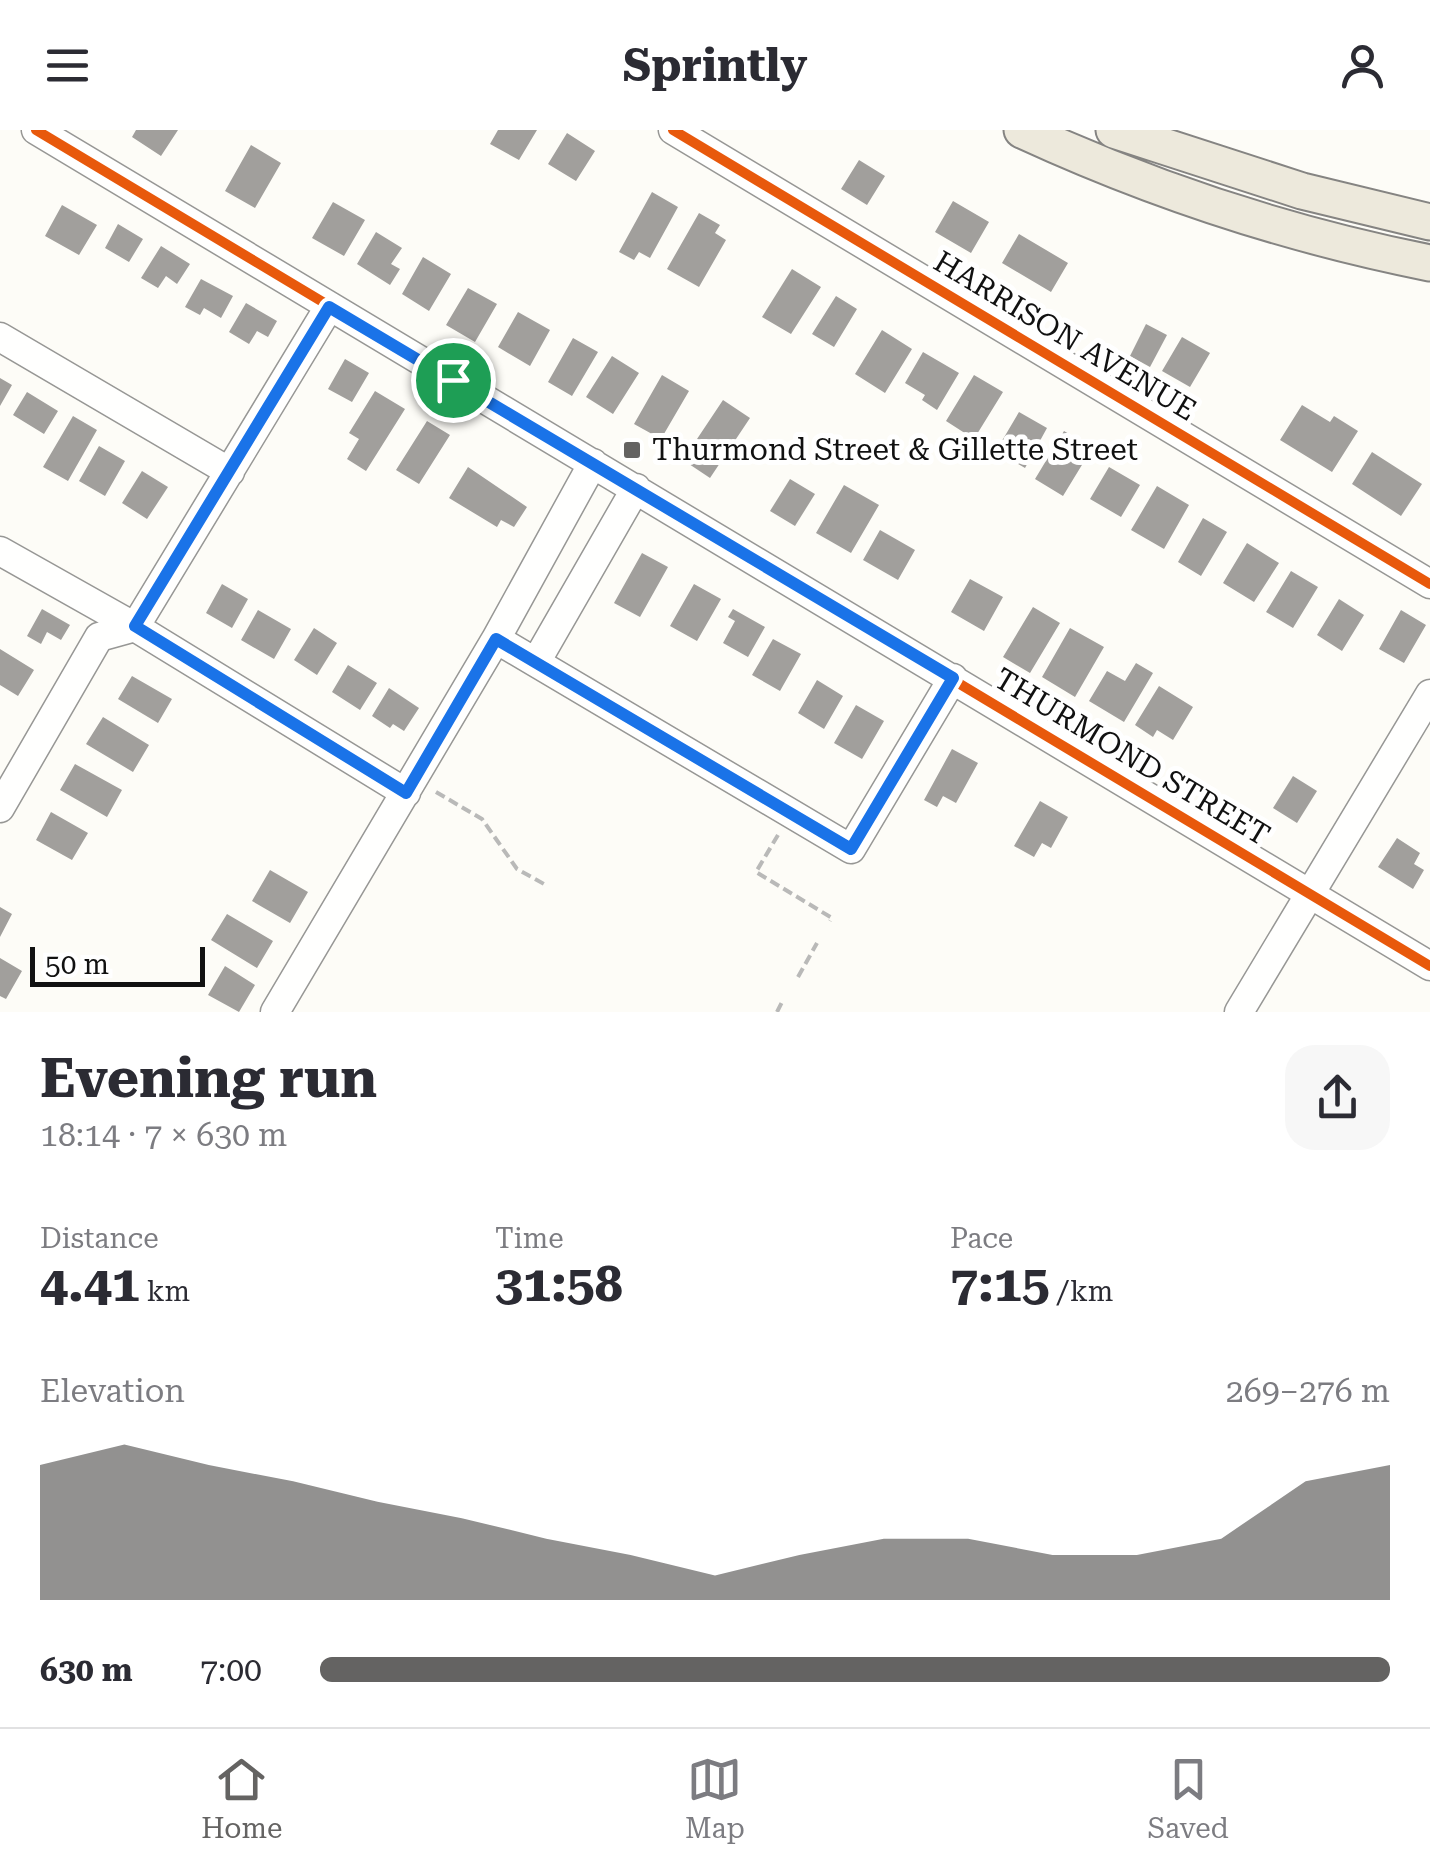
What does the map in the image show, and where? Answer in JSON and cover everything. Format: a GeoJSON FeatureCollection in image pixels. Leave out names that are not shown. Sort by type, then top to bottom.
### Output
{"type":"FeatureCollection","features":[{"type":"Feature","properties":{"kind":"main road"},"geometry":{"type":"LineString","coordinates":[[1022,130],[1100,166],[1192,200],[1288,229],[1430,263]]}},
{"type":"Feature","properties":{"kind":"main road"},"geometry":{"type":"LineString","coordinates":[[1114,130],[1302,191],[1430,222]]}},
{"type":"Feature","properties":{"kind":"street","name":"THURMOND STREET"},"geometry":{"type":"LineString","coordinates":[[36,130],[1430,966]]}},
{"type":"Feature","properties":{"kind":"street","name":"HARRISON AVENUE"},"geometry":{"type":"LineString","coordinates":[[674,130],[1430,584]]}},
{"type":"Feature","properties":{"kind":"street"},"geometry":{"type":"LineString","coordinates":[[0,808],[100,636],[135,626],[329,307]]}},
{"type":"Feature","properties":{"kind":"street"},"geometry":{"type":"LineString","coordinates":[[0,337],[230,472]]}},
{"type":"Feature","properties":{"kind":"street"},"geometry":{"type":"LineString","coordinates":[[275,1012],[417,790],[593,463]]}},
{"type":"Feature","properties":{"kind":"street"},"geometry":{"type":"LineString","coordinates":[[536,662],[636,488]]}},
{"type":"Feature","properties":{"kind":"street"},"geometry":{"type":"LineString","coordinates":[[0,551],[417,790]]}},
{"type":"Feature","properties":{"kind":"street"},"geometry":{"type":"LineString","coordinates":[[496,639],[851,849],[953,678]]}},
{"type":"Feature","properties":{"kind":"street"},"geometry":{"type":"LineString","coordinates":[[1239,1012],[1430,694]]}},
{"type":"Feature","properties":{"kind":"path"},"geometry":{"type":"LineString","coordinates":[[417,790],[482,819],[517,869],[544,884]]}},
{"type":"Feature","properties":{"kind":"path"},"geometry":{"type":"LineString","coordinates":[[779,834],[756,872],[832,918],[830,921]]}},
{"type":"Feature","properties":{"kind":"path"},"geometry":{"type":"LineString","coordinates":[[798,976],[817,944]]}},
{"type":"Feature","properties":{"kind":"path"},"geometry":{"type":"LineString","coordinates":[[776,1012],[784,1000]]}},
{"type":"Feature","properties":{"kind":"building"},"geometry":{"type":"Polygon","coordinates":[[[136,130],[178,130],[161,156],[132,137],[136,130]]]}},
{"type":"Feature","properties":{"kind":"building"},"geometry":{"type":"Polygon","coordinates":[[[498,130],[537,130],[519,160],[490,144],[498,130]]]}},
{"type":"Feature","properties":{"kind":"building"},"geometry":{"type":"Polygon","coordinates":[[[567,133],[595,151],[576,181],[548,164],[567,133]]]}},
{"type":"Feature","properties":{"kind":"building"},"geometry":{"type":"Polygon","coordinates":[[[251,145],[281,163],[255,208],[225,191],[251,145]]]}},
{"type":"Feature","properties":{"kind":"building"},"geometry":{"type":"Polygon","coordinates":[[[859,160],[885,176],[867,205],[841,189],[859,160]]]}},
{"type":"Feature","properties":{"kind":"building"},"geometry":{"type":"Polygon","coordinates":[[[652,192],[678,207],[650,258],[639,252],[634,260],[619,252],[652,192]]]}},
{"type":"Feature","properties":{"kind":"building"},"geometry":{"type":"Polygon","coordinates":[[[953,201],[989,222],[971,253],[935,232],[953,201]]]}},
{"type":"Feature","properties":{"kind":"building"},"geometry":{"type":"Polygon","coordinates":[[[333,202],[365,220],[344,256],[312,238],[333,202]]]}},
{"type":"Feature","properties":{"kind":"building"},"geometry":{"type":"Polygon","coordinates":[[[62,205],[97,225],[79,255],[45,236],[62,205]]]}},
{"type":"Feature","properties":{"kind":"building"},"geometry":{"type":"Polygon","coordinates":[[[699,213],[720,225],[715,233],[726,240],[699,287],[667,269],[699,213]]]}},
{"type":"Feature","properties":{"kind":"building"},"geometry":{"type":"Polygon","coordinates":[[[118,224],[143,239],[129,262],[105,248],[118,224]]]}},
{"type":"Feature","properties":{"kind":"building"},"geometry":{"type":"Polygon","coordinates":[[[376,232],[402,248],[391,264],[400,269],[390,285],[357,264],[376,232]]]}},
{"type":"Feature","properties":{"kind":"building"},"geometry":{"type":"Polygon","coordinates":[[[1019,234],[1068,263],[1051,292],[1002,263],[1019,234]]]}},
{"type":"Feature","properties":{"kind":"building"},"geometry":{"type":"Polygon","coordinates":[[[161,246],[190,264],[177,284],[166,276],[158,288],[141,278],[161,246]]]}},
{"type":"Feature","properties":{"kind":"building"},"geometry":{"type":"Polygon","coordinates":[[[423,257],[451,274],[429,311],[402,294],[423,257]]]}},
{"type":"Feature","properties":{"kind":"building"},"geometry":{"type":"Polygon","coordinates":[[[792,269],[821,287],[791,334],[762,317],[792,269]]]}},
{"type":"Feature","properties":{"kind":"building"},"geometry":{"type":"Polygon","coordinates":[[[201,279],[233,296],[221,318],[204,308],[200,315],[185,307],[201,279]]]}},
{"type":"Feature","properties":{"kind":"building"},"geometry":{"type":"Polygon","coordinates":[[[468,288],[497,304],[475,342],[446,325],[468,288]]]}},
{"type":"Feature","properties":{"kind":"building"},"geometry":{"type":"Polygon","coordinates":[[[836,296],[857,309],[834,347],[812,334],[836,296]]]}},
{"type":"Feature","properties":{"kind":"building"},"geometry":{"type":"Polygon","coordinates":[[[246,303],[277,321],[268,337],[257,331],[249,344],[229,332],[246,303]]]}},
{"type":"Feature","properties":{"kind":"building"},"geometry":{"type":"Polygon","coordinates":[[[518,312],[550,330],[530,366],[498,347],[518,312]]]}},
{"type":"Feature","properties":{"kind":"building"},"geometry":{"type":"Polygon","coordinates":[[[1146,324],[1167,335],[1150,367],[1130,356],[1146,324]]]}},
{"type":"Feature","properties":{"kind":"building"},"geometry":{"type":"Polygon","coordinates":[[[882,330],[912,349],[885,393],[855,374],[882,330]]]}},
{"type":"Feature","properties":{"kind":"building"},"geometry":{"type":"Polygon","coordinates":[[[1182,337],[1210,353],[1190,387],[1162,371],[1182,337]]]}},
{"type":"Feature","properties":{"kind":"building"},"geometry":{"type":"Polygon","coordinates":[[[573,338],[598,352],[572,396],[548,382],[573,338]]]}},
{"type":"Feature","properties":{"kind":"building"},"geometry":{"type":"Polygon","coordinates":[[[923,352],[959,373],[937,410],[922,400],[925,395],[905,383],[923,352]]]}},
{"type":"Feature","properties":{"kind":"building"},"geometry":{"type":"Polygon","coordinates":[[[612,356],[639,373],[613,414],[586,397],[612,356]]]}},
{"type":"Feature","properties":{"kind":"building"},"geometry":{"type":"Polygon","coordinates":[[[345,359],[369,373],[352,402],[328,389],[345,359]]]}},
{"type":"Feature","properties":{"kind":"building"},"geometry":{"type":"Polygon","coordinates":[[[662,375],[689,391],[661,439],[634,424],[662,375]]]}},
{"type":"Feature","properties":{"kind":"building"},"geometry":{"type":"Polygon","coordinates":[[[974,375],[1003,392],[974,439],[946,421],[974,375]]]}},
{"type":"Feature","properties":{"kind":"building"},"geometry":{"type":"Polygon","coordinates":[[[0,378],[12,385],[0,406],[0,378]]]}},
{"type":"Feature","properties":{"kind":"building"},"geometry":{"type":"Polygon","coordinates":[[[375,391],[405,409],[366,471],[347,459],[359,439],[349,433],[375,391]]]}},
{"type":"Feature","properties":{"kind":"building"},"geometry":{"type":"Polygon","coordinates":[[[27,392],[58,411],[44,434],[13,415],[27,392]]]}},
{"type":"Feature","properties":{"kind":"building"},"geometry":{"type":"Polygon","coordinates":[[[723,400],[750,418],[710,478],[683,460],[723,400]]]}},
{"type":"Feature","properties":{"kind":"building"},"geometry":{"type":"Polygon","coordinates":[[[1302,405],[1330,422],[1334,416],[1358,431],[1332,472],[1280,440],[1302,405]]]}},
{"type":"Feature","properties":{"kind":"building"},"geometry":{"type":"Polygon","coordinates":[[[1019,412],[1047,428],[1025,468],[996,451],[1019,412]]]}},
{"type":"Feature","properties":{"kind":"building"},"geometry":{"type":"Polygon","coordinates":[[[73,416],[97,430],[68,481],[43,467],[73,416]]]}},
{"type":"Feature","properties":{"kind":"building"},"geometry":{"type":"Polygon","coordinates":[[[427,421],[450,435],[419,484],[396,470],[427,421]]]}},
{"type":"Feature","properties":{"kind":"building"},"geometry":{"type":"Polygon","coordinates":[[[1064,431],[1079,440],[1075,447],[1088,455],[1063,496],[1035,479],[1064,431]]]}},
{"type":"Feature","properties":{"kind":"building"},"geometry":{"type":"Polygon","coordinates":[[[99,446],[125,461],[105,496],[79,481],[99,446]]]}},
{"type":"Feature","properties":{"kind":"building"},"geometry":{"type":"Polygon","coordinates":[[[1372,452],[1422,484],[1401,516],[1352,484],[1372,452]]]}},
{"type":"Feature","properties":{"kind":"building"},"geometry":{"type":"Polygon","coordinates":[[[468,467],[527,507],[514,527],[501,520],[497,527],[449,498],[468,467]]]}},
{"type":"Feature","properties":{"kind":"building"},"geometry":{"type":"Polygon","coordinates":[[[1109,467],[1140,485],[1121,517],[1090,499],[1109,467]]]}},
{"type":"Feature","properties":{"kind":"building"},"geometry":{"type":"Polygon","coordinates":[[[142,471],[168,487],[147,519],[122,503],[142,471]]]}},
{"type":"Feature","properties":{"kind":"building"},"geometry":{"type":"Polygon","coordinates":[[[790,479],[815,494],[795,526],[770,511],[790,479]]]}},
{"type":"Feature","properties":{"kind":"building"},"geometry":{"type":"Polygon","coordinates":[[[844,485],[879,505],[851,553],[816,533],[844,485]]]}},
{"type":"Feature","properties":{"kind":"building"},"geometry":{"type":"Polygon","coordinates":[[[1157,486],[1189,505],[1164,549],[1131,530],[1157,486]]]}},
{"type":"Feature","properties":{"kind":"building"},"geometry":{"type":"Polygon","coordinates":[[[1203,518],[1227,532],[1201,576],[1178,562],[1203,518]]]}},
{"type":"Feature","properties":{"kind":"building"},"geometry":{"type":"Polygon","coordinates":[[[880,530],[915,550],[898,580],[863,560],[880,530]]]}},
{"type":"Feature","properties":{"kind":"building"},"geometry":{"type":"Polygon","coordinates":[[[1247,543],[1279,563],[1254,602],[1223,583],[1247,543]]]}},
{"type":"Feature","properties":{"kind":"building"},"geometry":{"type":"Polygon","coordinates":[[[642,553],[668,567],[640,617],[614,603],[642,553]]]}},
{"type":"Feature","properties":{"kind":"building"},"geometry":{"type":"Polygon","coordinates":[[[1291,571],[1318,587],[1293,628],[1266,612],[1291,571]]]}},
{"type":"Feature","properties":{"kind":"building"},"geometry":{"type":"Polygon","coordinates":[[[970,579],[1003,597],[984,631],[951,612],[970,579]]]}},
{"type":"Feature","properties":{"kind":"building"},"geometry":{"type":"Polygon","coordinates":[[[222,584],[248,599],[232,628],[206,613],[222,584]]]}},
{"type":"Feature","properties":{"kind":"building"},"geometry":{"type":"Polygon","coordinates":[[[694,584],[721,599],[697,641],[670,626],[694,584]]]}},
{"type":"Feature","properties":{"kind":"building"},"geometry":{"type":"Polygon","coordinates":[[[1339,599],[1364,615],[1342,651],[1317,635],[1339,599]]]}},
{"type":"Feature","properties":{"kind":"building"},"geometry":{"type":"Polygon","coordinates":[[[1033,607],[1060,623],[1030,673],[1003,657],[1033,607]]]}},
{"type":"Feature","properties":{"kind":"building"},"geometry":{"type":"Polygon","coordinates":[[[42,609],[70,625],[61,640],[47,632],[41,644],[27,636],[42,609]]]}},
{"type":"Feature","properties":{"kind":"building"},"geometry":{"type":"Polygon","coordinates":[[[733,609],[765,627],[748,657],[723,643],[735,621],[728,617],[733,609]]]}},
{"type":"Feature","properties":{"kind":"building"},"geometry":{"type":"Polygon","coordinates":[[[258,610],[291,629],[274,659],[241,640],[258,610]]]}},
{"type":"Feature","properties":{"kind":"building"},"geometry":{"type":"Polygon","coordinates":[[[1401,610],[1426,625],[1404,663],[1379,649],[1401,610]]]}},
{"type":"Feature","properties":{"kind":"building"},"geometry":{"type":"Polygon","coordinates":[[[314,628],[337,643],[317,675],[294,660],[314,628]]]}},
{"type":"Feature","properties":{"kind":"building"},"geometry":{"type":"Polygon","coordinates":[[[1070,628],[1104,647],[1075,697],[1042,677],[1070,628]]]}},
{"type":"Feature","properties":{"kind":"building"},"geometry":{"type":"Polygon","coordinates":[[[773,639],[801,654],[780,691],[752,675],[773,639]]]}},
{"type":"Feature","properties":{"kind":"building"},"geometry":{"type":"Polygon","coordinates":[[[0,649],[34,670],[18,696],[0,685],[0,649]]]}},
{"type":"Feature","properties":{"kind":"building"},"geometry":{"type":"Polygon","coordinates":[[[1136,663],[1153,673],[1124,722],[1089,701],[1107,671],[1125,681],[1136,663]]]}},
{"type":"Feature","properties":{"kind":"building"},"geometry":{"type":"Polygon","coordinates":[[[348,665],[377,683],[360,710],[332,692],[348,665]]]}},
{"type":"Feature","properties":{"kind":"building"},"geometry":{"type":"Polygon","coordinates":[[[132,676],[172,699],[158,723],[118,699],[132,676]]]}},
{"type":"Feature","properties":{"kind":"building"},"geometry":{"type":"Polygon","coordinates":[[[817,680],[843,696],[824,729],[798,713],[817,680]]]}},
{"type":"Feature","properties":{"kind":"building"},"geometry":{"type":"Polygon","coordinates":[[[1159,686],[1193,707],[1173,740],[1157,730],[1153,737],[1135,725],[1159,686]]]}},
{"type":"Feature","properties":{"kind":"building"},"geometry":{"type":"Polygon","coordinates":[[[389,688],[419,708],[404,731],[393,724],[390,728],[372,716],[389,688]]]}},
{"type":"Feature","properties":{"kind":"building"},"geometry":{"type":"Polygon","coordinates":[[[856,705],[884,721],[862,759],[834,743],[856,705]]]}},
{"type":"Feature","properties":{"kind":"building"},"geometry":{"type":"Polygon","coordinates":[[[103,717],[149,745],[133,772],[86,744],[103,717]]]}},
{"type":"Feature","properties":{"kind":"building"},"geometry":{"type":"Polygon","coordinates":[[[952,749],[978,763],[956,803],[943,796],[937,807],[924,800],[952,749]]]}},
{"type":"Feature","properties":{"kind":"building"},"geometry":{"type":"Polygon","coordinates":[[[75,764],[122,790],[107,817],[60,790],[75,764]]]}},
{"type":"Feature","properties":{"kind":"building"},"geometry":{"type":"Polygon","coordinates":[[[1293,776],[1317,791],[1297,823],[1273,808],[1293,776]]]}},
{"type":"Feature","properties":{"kind":"building"},"geometry":{"type":"Polygon","coordinates":[[[1040,801],[1068,817],[1051,848],[1042,843],[1034,857],[1014,846],[1040,801]]]}},
{"type":"Feature","properties":{"kind":"building"},"geometry":{"type":"Polygon","coordinates":[[[51,812],[88,833],[72,860],[36,840],[51,812]]]}},
{"type":"Feature","properties":{"kind":"building"},"geometry":{"type":"Polygon","coordinates":[[[1397,838],[1420,853],[1414,864],[1424,870],[1413,889],[1378,867],[1397,838]]]}},
{"type":"Feature","properties":{"kind":"building"},"geometry":{"type":"Polygon","coordinates":[[[270,870],[308,892],[290,923],[252,901],[270,870]]]}},
{"type":"Feature","properties":{"kind":"building"},"geometry":{"type":"Polygon","coordinates":[[[0,907],[12,914],[0,937],[0,907]]]}},
{"type":"Feature","properties":{"kind":"building"},"geometry":{"type":"Polygon","coordinates":[[[227,914],[273,941],[257,968],[211,940],[227,914]]]}},
{"type":"Feature","properties":{"kind":"building"},"geometry":{"type":"Polygon","coordinates":[[[0,958],[22,971],[6,999],[0,996],[0,958]]]}},
{"type":"Feature","properties":{"kind":"building"},"geometry":{"type":"Polygon","coordinates":[[[225,966],[255,985],[239,1012],[208,995],[225,966]]]}},
{"type":"Feature","properties":{"kind":"cycle path"},"geometry":{"type":"LineString","coordinates":[[36,130],[1430,966]]}},
{"type":"Feature","properties":{"kind":"cycle path"},"geometry":{"type":"LineString","coordinates":[[673,130],[1430,584]]}},
{"type":"Feature","properties":{"kind":"place","name":"Thurmond Street & Gillette Street"},"geometry":{"type":"Point","coordinates":[632,450]}},
{"type":"Feature","properties":{"kind":"route"},"geometry":{"type":"LineString","coordinates":[[329,307],[453,380],[953,678],[851,849],[496,639],[406,793],[135,626],[329,307]]}}]}
